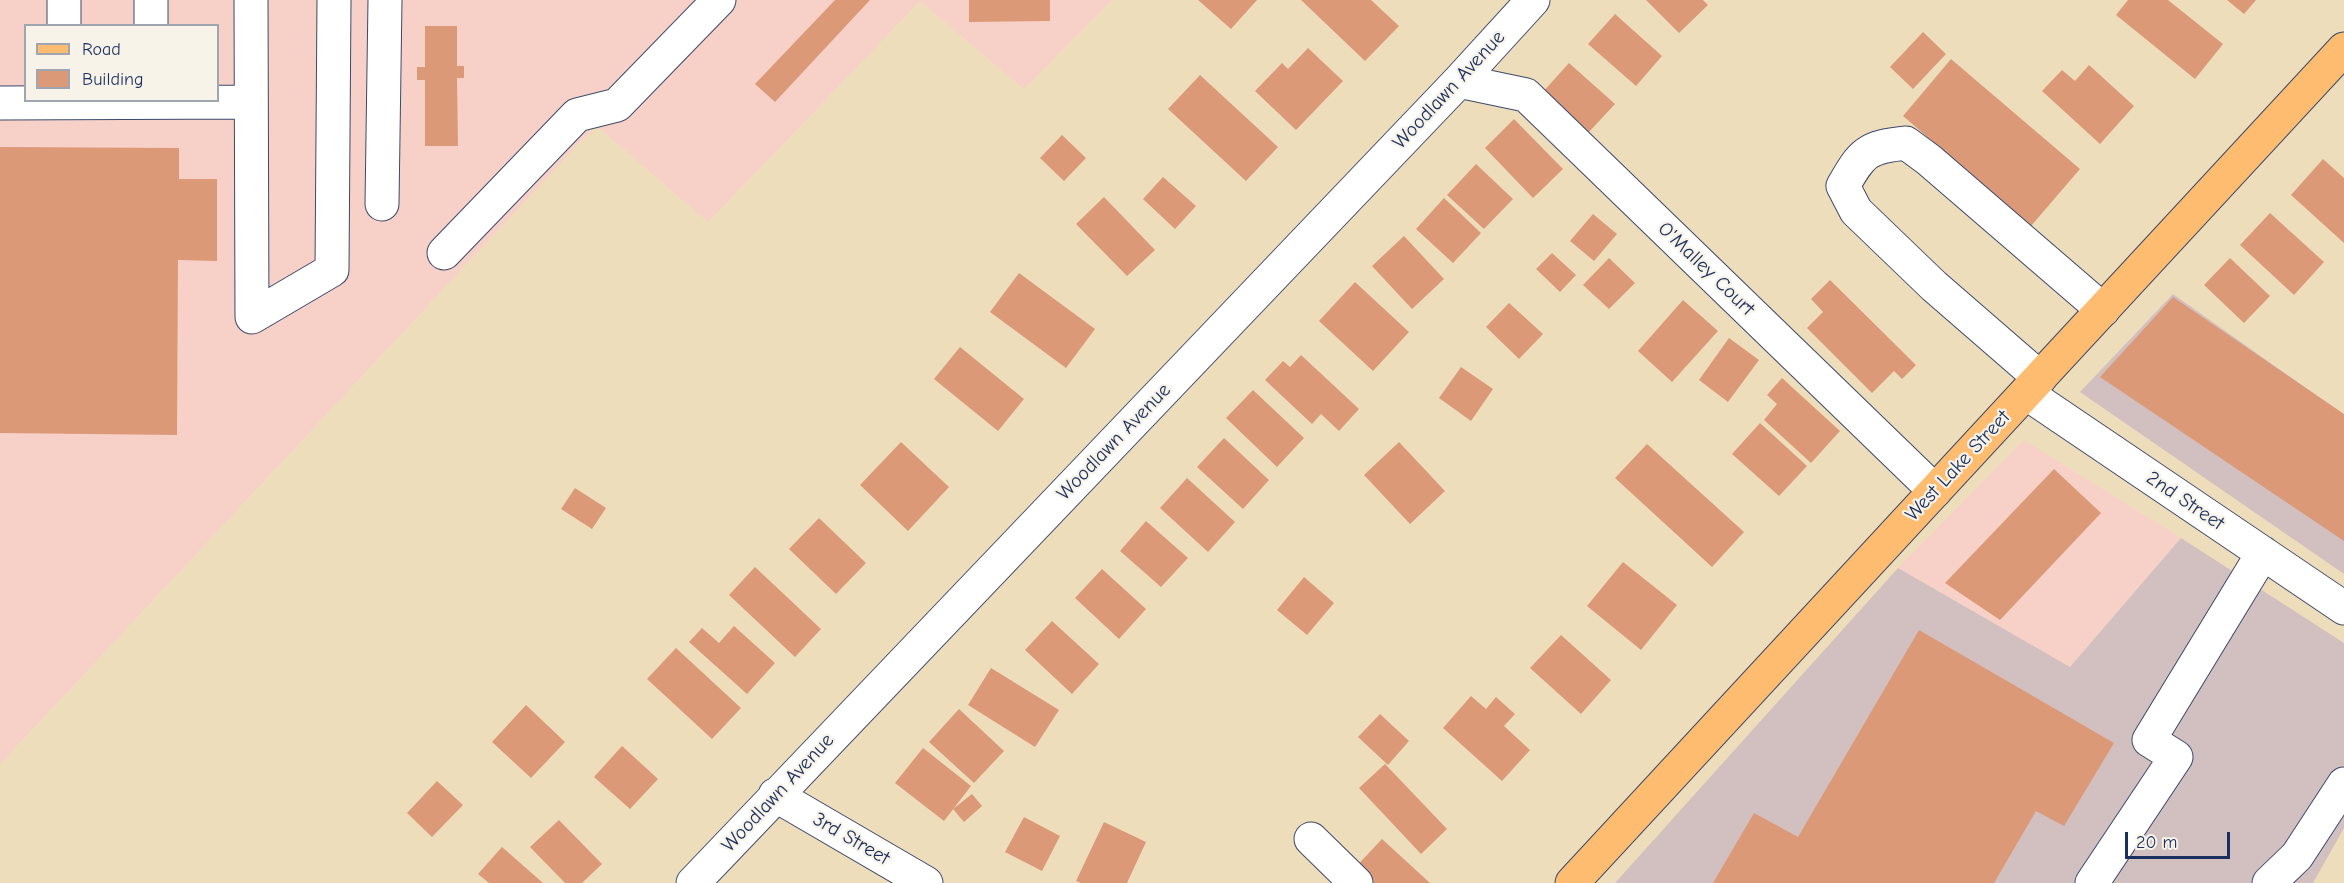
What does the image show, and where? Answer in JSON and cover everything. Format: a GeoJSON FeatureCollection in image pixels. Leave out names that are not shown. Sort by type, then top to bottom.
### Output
{"type":"FeatureCollection","features":[{"type":"Feature","properties":{"kind":"main road","name":"West Lake Street"},"geometry":{"type":"LineString","coordinates":[[1572,883],[2344,49]]}},
{"type":"Feature","properties":{"kind":"street"},"geometry":{"type":"LineString","coordinates":[[64,0],[64,24]]}},
{"type":"Feature","properties":{"kind":"street"},"geometry":{"type":"LineString","coordinates":[[152,0],[152,24]]}},
{"type":"Feature","properties":{"kind":"street"},"geometry":{"type":"LineString","coordinates":[[251,0],[252,317],[332,270],[334,0]]}},
{"type":"Feature","properties":{"kind":"street"},"geometry":{"type":"LineString","coordinates":[[382,204],[385,0]]}},
{"type":"Feature","properties":{"kind":"street"},"geometry":{"type":"LineString","coordinates":[[444,253],[577,115],[617,105],[719,0]]}},
{"type":"Feature","properties":{"kind":"street","name":"Woodlawn Avenue"},"geometry":{"type":"LineString","coordinates":[[693,883],[1459,81],[1533,0]]}},
{"type":"Feature","properties":{"kind":"street","name":"O'Malley Court"},"geometry":{"type":"LineString","coordinates":[[1459,81],[1526,95],[1935,491]]}},
{"type":"Feature","properties":{"kind":"street"},"geometry":{"type":"LineString","coordinates":[[0,103],[32,102]]}},
{"type":"Feature","properties":{"kind":"street"},"geometry":{"type":"LineString","coordinates":[[219,102],[250,102]]}},
{"type":"Feature","properties":{"kind":"street","name":"2nd Street"},"geometry":{"type":"LineString","coordinates":[[2103,310],[1929,160],[1906,143],[1883,146],[1859,158],[1843,186],[1856,211],[2033,386],[2263,553],[2344,608]]}},
{"type":"Feature","properties":{"kind":"street"},"geometry":{"type":"LineString","coordinates":[[2091,883],[2176,757],[2149,740],[2263,553]]}},
{"type":"Feature","properties":{"kind":"street"},"geometry":{"type":"LineString","coordinates":[[2269,883],[2297,855],[2344,784]]}},
{"type":"Feature","properties":{"kind":"street","name":"3rd Street"},"geometry":{"type":"LineString","coordinates":[[776,795],[926,883]]}},
{"type":"Feature","properties":{"kind":"street"},"geometry":{"type":"LineString","coordinates":[[1311,838],[1356,883]]}},
{"type":"Feature","properties":{"kind":"shaded area"},"geometry":{"type":"Polygon","coordinates":[[[0,0],[1112,0],[1024,89],[920,1],[708,222],[596,125],[0,764],[0,0]]]}},
{"type":"Feature","properties":{"kind":"shaded area"},"geometry":{"type":"Polygon","coordinates":[[[2173,294],[2344,415],[2344,574],[2080,392],[2173,294]]]}},
{"type":"Feature","properties":{"kind":"shaded area"},"geometry":{"type":"Polygon","coordinates":[[[2024,440],[2181,538],[2070,667],[1898,568],[2024,440]]]}},
{"type":"Feature","properties":{"kind":"shaded area"},"geometry":{"type":"Polygon","coordinates":[[[2181,538],[2344,643],[2344,828],[2313,883],[1615,883],[1898,568],[2070,667],[2181,538]]]}},
{"type":"Feature","properties":{"kind":"building"},"geometry":{"type":"Polygon","coordinates":[[[835,0],[870,0],[775,102],[755,84],[835,0]]]}},
{"type":"Feature","properties":{"kind":"building"},"geometry":{"type":"Polygon","coordinates":[[[969,0],[1050,0],[1050,21],[969,22],[969,0]]]}},
{"type":"Feature","properties":{"kind":"building"},"geometry":{"type":"Polygon","coordinates":[[[1198,0],[1257,0],[1231,29],[1198,0]]]}},
{"type":"Feature","properties":{"kind":"building"},"geometry":{"type":"Polygon","coordinates":[[[1301,0],[1371,0],[1399,26],[1365,61],[1301,0]]]}},
{"type":"Feature","properties":{"kind":"building"},"geometry":{"type":"Polygon","coordinates":[[[1646,0],[1703,0],[1708,5],[1679,33],[1646,0]]]}},
{"type":"Feature","properties":{"kind":"building"},"geometry":{"type":"Polygon","coordinates":[[[2128,0],[2168,0],[2223,44],[2195,79],[2116,15],[2128,0]]]}},
{"type":"Feature","properties":{"kind":"building"},"geometry":{"type":"Polygon","coordinates":[[[2227,0],[2256,0],[2244,14],[2227,0]]]}},
{"type":"Feature","properties":{"kind":"building"},"geometry":{"type":"Polygon","coordinates":[[[1615,14],[1662,56],[1636,86],[1588,44],[1615,14]]]}},
{"type":"Feature","properties":{"kind":"building"},"geometry":{"type":"Polygon","coordinates":[[[425,26],[457,26],[457,66],[464,66],[464,78],[457,78],[458,146],[425,146],[425,80],[417,80],[417,67],[425,67],[425,26]]]}},
{"type":"Feature","properties":{"kind":"building"},"geometry":{"type":"Polygon","coordinates":[[[1923,32],[1946,54],[1913,89],[1890,67],[1923,32]]]}},
{"type":"Feature","properties":{"kind":"building"},"geometry":{"type":"Polygon","coordinates":[[[1308,48],[1343,81],[1296,130],[1255,91],[1282,63],[1288,69],[1308,48]]]}},
{"type":"Feature","properties":{"kind":"building"},"geometry":{"type":"Polygon","coordinates":[[[1951,59],[2080,169],[2031,226],[1903,116],[1951,59]]]}},
{"type":"Feature","properties":{"kind":"building"},"geometry":{"type":"Polygon","coordinates":[[[1569,63],[1615,104],[1588,133],[1542,93],[1569,63]]]}},
{"type":"Feature","properties":{"kind":"building"},"geometry":{"type":"Polygon","coordinates":[[[2089,65],[2134,106],[2100,144],[2042,91],[2062,70],[2075,81],[2089,65]]]}},
{"type":"Feature","properties":{"kind":"building"},"geometry":{"type":"Polygon","coordinates":[[[1200,75],[1278,147],[1246,181],[1168,109],[1200,75]]]}},
{"type":"Feature","properties":{"kind":"building"},"geometry":{"type":"Polygon","coordinates":[[[1514,119],[1563,169],[1533,198],[1485,148],[1514,119]]]}},
{"type":"Feature","properties":{"kind":"building"},"geometry":{"type":"Polygon","coordinates":[[[1062,135],[1086,158],[1064,181],[1040,158],[1062,135]]]}},
{"type":"Feature","properties":{"kind":"building"},"geometry":{"type":"Polygon","coordinates":[[[0,147],[179,148],[179,179],[217,179],[217,261],[178,260],[177,435],[0,433],[0,147]]]}},
{"type":"Feature","properties":{"kind":"building"},"geometry":{"type":"Polygon","coordinates":[[[2323,159],[2344,178],[2344,243],[2291,195],[2323,159]]]}},
{"type":"Feature","properties":{"kind":"building"},"geometry":{"type":"Polygon","coordinates":[[[1476,164],[1513,199],[1484,229],[1447,195],[1476,164]]]}},
{"type":"Feature","properties":{"kind":"building"},"geometry":{"type":"Polygon","coordinates":[[[1163,177],[1196,206],[1175,229],[1143,199],[1163,177]]]}},
{"type":"Feature","properties":{"kind":"building"},"geometry":{"type":"Polygon","coordinates":[[[1104,197],[1155,250],[1127,276],[1076,224],[1104,197]]]}},
{"type":"Feature","properties":{"kind":"building"},"geometry":{"type":"Polygon","coordinates":[[[1444,198],[1481,233],[1453,263],[1416,229],[1444,198]]]}},
{"type":"Feature","properties":{"kind":"building"},"geometry":{"type":"Polygon","coordinates":[[[2270,213],[2324,262],[2294,295],[2240,245],[2270,213]]]}},
{"type":"Feature","properties":{"kind":"building"},"geometry":{"type":"Polygon","coordinates":[[[1593,214],[1617,234],[1594,261],[1570,241],[1593,214]]]}},
{"type":"Feature","properties":{"kind":"building"},"geometry":{"type":"Polygon","coordinates":[[[1404,236],[1444,279],[1412,309],[1372,266],[1404,236]]]}},
{"type":"Feature","properties":{"kind":"building"},"geometry":{"type":"Polygon","coordinates":[[[1552,253],[1576,275],[1560,292],[1536,269],[1552,253]]]}},
{"type":"Feature","properties":{"kind":"building"},"geometry":{"type":"Polygon","coordinates":[[[1609,258],[1635,283],[1609,309],[1583,285],[1609,258]]]}},
{"type":"Feature","properties":{"kind":"building"},"geometry":{"type":"Polygon","coordinates":[[[2230,258],[2270,296],[2244,323],[2204,285],[2230,258]]]}},
{"type":"Feature","properties":{"kind":"building"},"geometry":{"type":"Polygon","coordinates":[[[1019,273],[1095,329],[1066,368],[990,312],[1019,273]]]}},
{"type":"Feature","properties":{"kind":"building"},"geometry":{"type":"Polygon","coordinates":[[[1830,280],[1916,365],[1902,379],[1894,371],[1872,393],[1807,328],[1823,312],[1811,299],[1830,280]]]}},
{"type":"Feature","properties":{"kind":"building"},"geometry":{"type":"Polygon","coordinates":[[[1355,282],[1409,332],[1373,371],[1319,321],[1355,282]]]}},
{"type":"Feature","properties":{"kind":"building"},"geometry":{"type":"Polygon","coordinates":[[[2173,297],[2344,414],[2344,541],[2100,377],[2173,297]]]}},
{"type":"Feature","properties":{"kind":"building"},"geometry":{"type":"Polygon","coordinates":[[[1683,300],[1718,331],[1672,382],[1638,351],[1683,300]]]}},
{"type":"Feature","properties":{"kind":"building"},"geometry":{"type":"Polygon","coordinates":[[[1509,303],[1543,334],[1519,359],[1486,327],[1509,303]]]}},
{"type":"Feature","properties":{"kind":"building"},"geometry":{"type":"Polygon","coordinates":[[[1729,338],[1759,360],[1728,402],[1699,380],[1729,338]]]}},
{"type":"Feature","properties":{"kind":"building"},"geometry":{"type":"Polygon","coordinates":[[[960,347],[1024,399],[998,431],[934,379],[960,347]]]}},
{"type":"Feature","properties":{"kind":"building"},"geometry":{"type":"Polygon","coordinates":[[[1301,355],[1359,409],[1339,431],[1321,414],[1312,424],[1265,380],[1283,361],[1290,367],[1301,355]]]}},
{"type":"Feature","properties":{"kind":"building"},"geometry":{"type":"Polygon","coordinates":[[[1461,367],[1493,389],[1471,421],[1439,398],[1461,367]]]}},
{"type":"Feature","properties":{"kind":"building"},"geometry":{"type":"Polygon","coordinates":[[[1782,378],[1840,431],[1811,463],[1764,420],[1777,404],[1767,395],[1782,378]]]}},
{"type":"Feature","properties":{"kind":"building"},"geometry":{"type":"Polygon","coordinates":[[[1253,390],[1304,438],[1277,467],[1226,418],[1253,390]]]}},
{"type":"Feature","properties":{"kind":"building"},"geometry":{"type":"Polygon","coordinates":[[[1760,423],[1807,466],[1779,496],[1732,454],[1760,423]]]}},
{"type":"Feature","properties":{"kind":"building"},"geometry":{"type":"Polygon","coordinates":[[[1224,438],[1269,480],[1243,509],[1197,467],[1224,438]]]}},
{"type":"Feature","properties":{"kind":"building"},"geometry":{"type":"Polygon","coordinates":[[[901,442],[949,487],[908,531],[860,485],[901,442]]]}},
{"type":"Feature","properties":{"kind":"building"},"geometry":{"type":"Polygon","coordinates":[[[1399,442],[1445,491],[1410,524],[1364,475],[1399,442]]]}},
{"type":"Feature","properties":{"kind":"building"},"geometry":{"type":"Polygon","coordinates":[[[1647,444],[1744,532],[1712,567],[1615,478],[1647,444]]]}},
{"type":"Feature","properties":{"kind":"building"},"geometry":{"type":"Polygon","coordinates":[[[2054,469],[2101,513],[2000,620],[1945,583],[2054,469]]]}},
{"type":"Feature","properties":{"kind":"building"},"geometry":{"type":"Polygon","coordinates":[[[1187,478],[1235,522],[1208,552],[1160,508],[1187,478]]]}},
{"type":"Feature","properties":{"kind":"building"},"geometry":{"type":"Polygon","coordinates":[[[575,488],[606,508],[592,529],[561,509],[575,488]]]}},
{"type":"Feature","properties":{"kind":"building"},"geometry":{"type":"Polygon","coordinates":[[[819,518],[866,563],[836,594],[789,549],[819,518]]]}},
{"type":"Feature","properties":{"kind":"building"},"geometry":{"type":"Polygon","coordinates":[[[1146,521],[1188,558],[1161,587],[1120,551],[1146,521]]]}},
{"type":"Feature","properties":{"kind":"building"},"geometry":{"type":"Polygon","coordinates":[[[1623,562],[1677,605],[1641,650],[1587,606],[1623,562]]]}},
{"type":"Feature","properties":{"kind":"building"},"geometry":{"type":"Polygon","coordinates":[[[755,567],[821,629],[795,657],[729,595],[755,567]]]}},
{"type":"Feature","properties":{"kind":"building"},"geometry":{"type":"Polygon","coordinates":[[[1102,569],[1146,609],[1119,639],[1075,598],[1102,569]]]}},
{"type":"Feature","properties":{"kind":"building"},"geometry":{"type":"Polygon","coordinates":[[[1304,577],[1334,603],[1307,635],[1277,610],[1304,577]]]}},
{"type":"Feature","properties":{"kind":"building"},"geometry":{"type":"Polygon","coordinates":[[[1052,621],[1099,664],[1072,694],[1025,650],[1052,621]]]}},
{"type":"Feature","properties":{"kind":"building"},"geometry":{"type":"Polygon","coordinates":[[[734,626],[775,663],[747,694],[689,642],[702,628],[719,643],[734,626]]]}},
{"type":"Feature","properties":{"kind":"building"},"geometry":{"type":"Polygon","coordinates":[[[1919,630],[2114,743],[2064,826],[2036,811],[1994,883],[1713,883],[1754,813],[1798,837],[1919,630]]]}},
{"type":"Feature","properties":{"kind":"building"},"geometry":{"type":"Polygon","coordinates":[[[1561,635],[1611,680],[1581,714],[1530,668],[1561,635]]]}},
{"type":"Feature","properties":{"kind":"building"},"geometry":{"type":"Polygon","coordinates":[[[676,648],[741,708],[712,739],[647,679],[676,648]]]}},
{"type":"Feature","properties":{"kind":"building"},"geometry":{"type":"Polygon","coordinates":[[[991,668],[1059,710],[1035,747],[968,705],[991,668]]]}},
{"type":"Feature","properties":{"kind":"building"},"geometry":{"type":"Polygon","coordinates":[[[1471,696],[1486,709],[1496,697],[1515,714],[1504,726],[1530,750],[1502,781],[1443,728],[1471,696]]]}},
{"type":"Feature","properties":{"kind":"building"},"geometry":{"type":"Polygon","coordinates":[[[526,705],[565,742],[531,778],[492,742],[526,705]]]}},
{"type":"Feature","properties":{"kind":"building"},"geometry":{"type":"Polygon","coordinates":[[[959,709],[1004,751],[974,783],[929,742],[959,709]]]}},
{"type":"Feature","properties":{"kind":"building"},"geometry":{"type":"Polygon","coordinates":[[[1380,714],[1409,741],[1388,765],[1358,737],[1380,714]]]}},
{"type":"Feature","properties":{"kind":"building"},"geometry":{"type":"Polygon","coordinates":[[[622,746],[658,779],[630,809],[594,777],[622,746]]]}},
{"type":"Feature","properties":{"kind":"building"},"geometry":{"type":"Polygon","coordinates":[[[923,748],[971,786],[944,821],[895,783],[923,748]]]}},
{"type":"Feature","properties":{"kind":"building"},"geometry":{"type":"Polygon","coordinates":[[[1385,764],[1447,829],[1421,854],[1359,788],[1385,764]]]}},
{"type":"Feature","properties":{"kind":"building"},"geometry":{"type":"Polygon","coordinates":[[[437,781],[463,805],[432,837],[407,813],[437,781]]]}},
{"type":"Feature","properties":{"kind":"building"},"geometry":{"type":"Polygon","coordinates":[[[972,794],[982,806],[964,822],[953,809],[972,794]]]}},
{"type":"Feature","properties":{"kind":"building"},"geometry":{"type":"Polygon","coordinates":[[[1024,817],[1060,836],[1042,871],[1005,852],[1024,817]]]}},
{"type":"Feature","properties":{"kind":"building"},"geometry":{"type":"Polygon","coordinates":[[[559,820],[602,864],[582,883],[565,883],[530,847],[559,820]]]}},
{"type":"Feature","properties":{"kind":"building"},"geometry":{"type":"Polygon","coordinates":[[[1104,822],[1146,842],[1127,883],[1081,883],[1076,881],[1104,822]]]}},
{"type":"Feature","properties":{"kind":"building"},"geometry":{"type":"Polygon","coordinates":[[[1382,839],[1430,883],[1368,883],[1353,870],[1382,839]]]}},
{"type":"Feature","properties":{"kind":"building"},"geometry":{"type":"Polygon","coordinates":[[[502,847],[543,883],[489,883],[478,874],[502,847]]]}}]}
